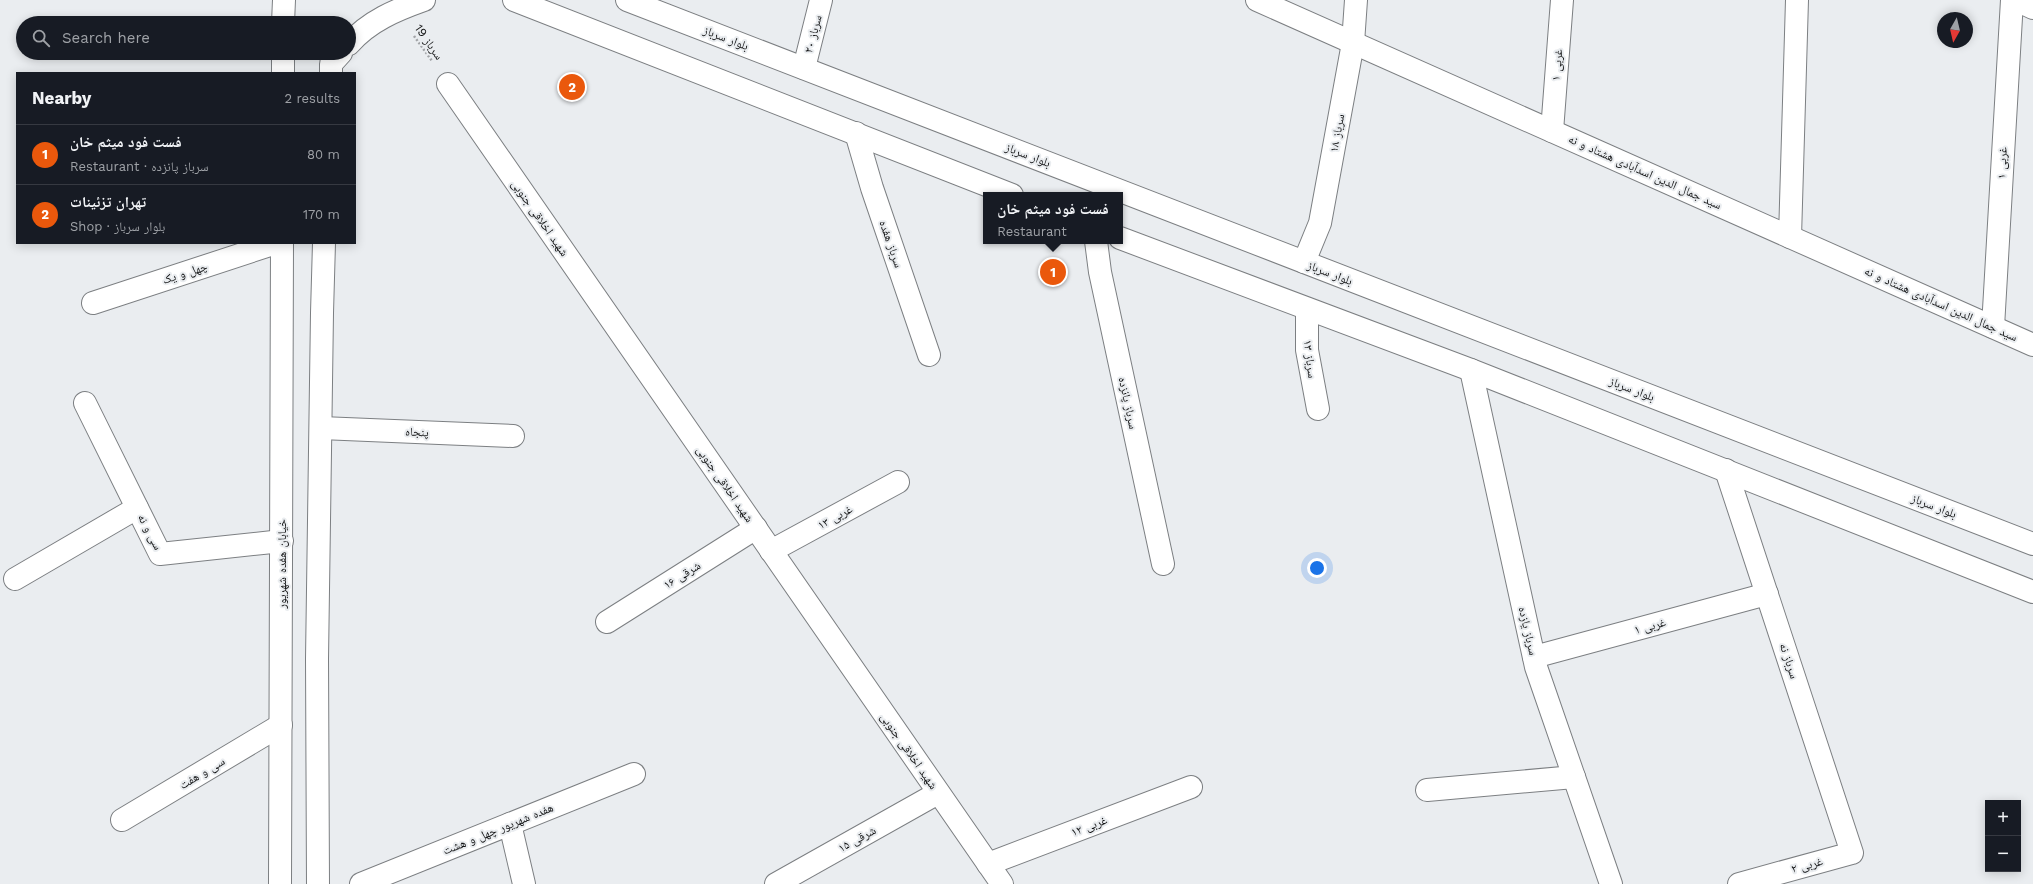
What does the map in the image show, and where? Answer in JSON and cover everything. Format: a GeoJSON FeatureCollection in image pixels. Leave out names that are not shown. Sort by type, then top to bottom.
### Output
{"type":"FeatureCollection","features":[{"type":"Feature","properties":{"kind":"street"},"geometry":{"type":"LineString","coordinates":[[284,0],[284,16]]}},
{"type":"Feature","properties":{"kind":"street"},"geometry":{"type":"LineString","coordinates":[[356,36],[360,31],[396,10],[424,0]]}},
{"type":"Feature","properties":{"kind":"street","name":"بلوار سرباز"},"geometry":{"type":"LineString","coordinates":[[627,0],[2033,544]]}},
{"type":"Feature","properties":{"kind":"street","name":"سرباز ۲۰"},"geometry":{"type":"LineString","coordinates":[[804,68],[821,0]]}},
{"type":"Feature","properties":{"kind":"street","name":"سید جمال الدین اسدآبادی هشتاد و نه"},"geometry":{"type":"LineString","coordinates":[[1257,0],[2033,345]]}},
{"type":"Feature","properties":{"kind":"street","name":"سرباز ۱۸"},"geometry":{"type":"LineString","coordinates":[[1304,262],[1320,223],[1353,43],[1356,0]]}},
{"type":"Feature","properties":{"kind":"street","name":"غربی ۱"},"geometry":{"type":"LineString","coordinates":[[1552,131],[1562,0]]}},
{"type":"Feature","properties":{"kind":"street"},"geometry":{"type":"LineString","coordinates":[[1790,236],[1797,0]]}},
{"type":"Feature","properties":{"kind":"street","name":"غربی ۱"},"geometry":{"type":"LineString","coordinates":[[1993,327],[2012,0]]}},
{"type":"Feature","properties":{"kind":"street"},"geometry":{"type":"LineString","coordinates":[[2016,0],[2033,8]]}},
{"type":"Feature","properties":{"kind":"street"},"geometry":{"type":"LineString","coordinates":[[516,1],[856,132],[1005,192]]}},
{"type":"Feature","properties":{"kind":"street"},"geometry":{"type":"LineString","coordinates":[[283,60],[283,72]]}},
{"type":"Feature","properties":{"kind":"street"},"geometry":{"type":"LineString","coordinates":[[331,72],[331,64],[335,60]]}},
{"type":"Feature","properties":{"kind":"street","name":"شهید اخلاقی جنوبی"},"geometry":{"type":"LineString","coordinates":[[448,84],[1002,884]]}},
{"type":"Feature","properties":{"kind":"street","name":"سرباز هفده"},"geometry":{"type":"LineString","coordinates":[[856,132],[872,188],[929,355]]}},
{"type":"Feature","properties":{"kind":"street"},"geometry":{"type":"LineString","coordinates":[[1123,239],[1471,370],[2033,592]]}},
{"type":"Feature","properties":{"kind":"street","name":"چهل و یک"},"geometry":{"type":"LineString","coordinates":[[93,303],[273,244]]}},
{"type":"Feature","properties":{"kind":"street","name":"خیابان هفده شهریور"},"geometry":{"type":"LineString","coordinates":[[280,884],[282,244]]}},
{"type":"Feature","properties":{"kind":"street"},"geometry":{"type":"LineString","coordinates":[[318,884],[317,659],[324,244]]}},
{"type":"Feature","properties":{"kind":"street","name":"سرباز پانزده"},"geometry":{"type":"LineString","coordinates":[[1096,244],[1100,272],[1163,564]]}},
{"type":"Feature","properties":{"kind":"street","name":"سرباز ۱۳"},"geometry":{"type":"LineString","coordinates":[[1306,309],[1307,350],[1318,409]]}},
{"type":"Feature","properties":{"kind":"street","name":"سرباز یازده"},"geometry":{"type":"LineString","coordinates":[[1471,370],[1534,657],[1611,884]]}},
{"type":"Feature","properties":{"kind":"street","name":"سی و نه"},"geometry":{"type":"LineString","coordinates":[[85,403],[160,554],[282,541]]}},
{"type":"Feature","properties":{"kind":"street","name":"پنجاه"},"geometry":{"type":"LineString","coordinates":[[321,428],[513,436]]}},
{"type":"Feature","properties":{"kind":"street","name":"سرباز نه"},"geometry":{"type":"LineString","coordinates":[[1726,470],[1852,853]]}},
{"type":"Feature","properties":{"kind":"street","name":"غربی ۱۳"},"geometry":{"type":"LineString","coordinates":[[771,551],[898,482]]}},
{"type":"Feature","properties":{"kind":"street"},"geometry":{"type":"LineString","coordinates":[[15,579],[137,508]]}},
{"type":"Feature","properties":{"kind":"street","name":"شرقی ۱۶"},"geometry":{"type":"LineString","coordinates":[[608,622],[756,528]]}},
{"type":"Feature","properties":{"kind":"street","name":"غربی ۱"},"geometry":{"type":"LineString","coordinates":[[1534,657],[1767,594]]}},
{"type":"Feature","properties":{"kind":"street","name":"سی و هفت"},"geometry":{"type":"LineString","coordinates":[[122,820],[281,725]]}},
{"type":"Feature","properties":{"kind":"street","name":"هفده شهریور چهل و هشت"},"geometry":{"type":"LineString","coordinates":[[361,884],[634,774]]}},
{"type":"Feature","properties":{"kind":"street"},"geometry":{"type":"LineString","coordinates":[[1427,790],[1574,778]]}},
{"type":"Feature","properties":{"kind":"street","name":"غربی ۱۲"},"geometry":{"type":"LineString","coordinates":[[988,864],[1191,787]]}},
{"type":"Feature","properties":{"kind":"street","name":"شرقی ۱۵"},"geometry":{"type":"LineString","coordinates":[[776,884],[938,793]]}},
{"type":"Feature","properties":{"kind":"street"},"geometry":{"type":"LineString","coordinates":[[510,824],[524,884]]}},
{"type":"Feature","properties":{"kind":"street","name":"غربی ۲"},"geometry":{"type":"LineString","coordinates":[[1739,884],[1852,853]]}},
{"type":"Feature","properties":{"kind":"path","name":"سرباز 19"},"geometry":{"type":"LineString","coordinates":[[396,10],[448,84]]}},
{"type":"Feature","properties":{"kind":"place","name":"تهران تزئینات"},"geometry":{"type":"Point","coordinates":[572,87]}},
{"type":"Feature","properties":{"kind":"place","name":"فست فود میثم خان"},"geometry":{"type":"Point","coordinates":[1053,272]}}]}
